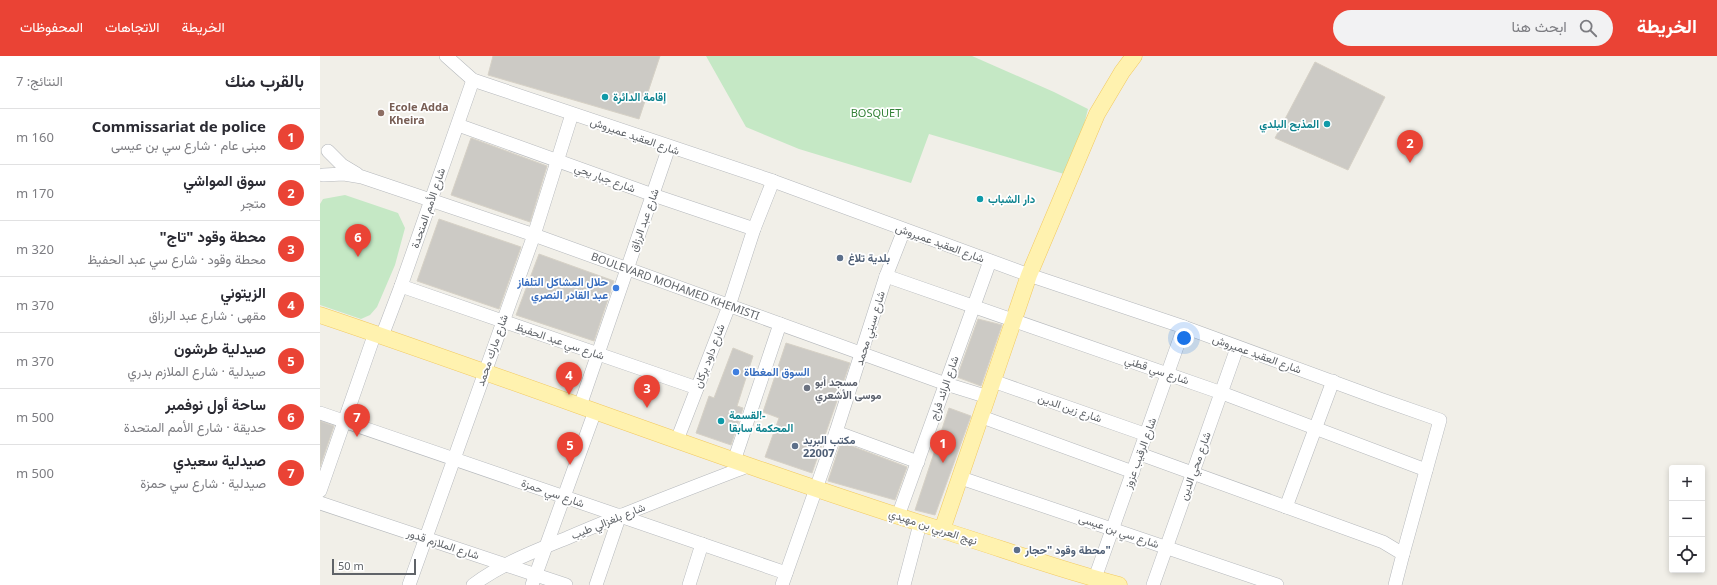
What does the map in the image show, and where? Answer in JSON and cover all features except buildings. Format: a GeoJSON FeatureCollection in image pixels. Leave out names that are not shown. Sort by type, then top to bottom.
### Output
{"type":"FeatureCollection","features":[{"type":"Feature","properties":{"kind":"main road"},"geometry":{"type":"LineString","coordinates":[[942,530],[982,417],[1029,275],[1097,114],[1122,72],[1134,56]]}},
{"type":"Feature","properties":{"kind":"main road","name":"نهج العربي بن مهيدي"},"geometry":{"type":"LineString","coordinates":[[320,315],[587,408],[741,464],[920,524],[1114,584]]}},
{"type":"Feature","properties":{"kind":"street","name":"شارع العقيد عميروش"},"geometry":{"type":"LineString","coordinates":[[446,56],[473,80],[668,147],[773,181],[1029,275],[1184,327],[1237,348],[1440,420],[1426,470]]}},
{"type":"Feature","properties":{"kind":"street","name":"شارع الأمم المتحدة"},"geometry":{"type":"LineString","coordinates":[[320,491],[344,421],[378,335],[401,286],[473,80]]}},
{"type":"Feature","properties":{"kind":"street","name":"شارع مارك محمد"},"geometry":{"type":"LineString","coordinates":[[409,585],[485,373],[502,321],[534,235],[572,114]]}},
{"type":"Feature","properties":{"kind":"street","name":"شارع جبار يحي"},"geometry":{"type":"LineString","coordinates":[[458,125],[653,195],[754,229]]}},
{"type":"Feature","properties":{"kind":"street"},"geometry":{"type":"LineString","coordinates":[[322,176],[331,164],[324,147]]}},
{"type":"Feature","properties":{"kind":"street"},"geometry":{"type":"LineString","coordinates":[[324,147],[342,165],[362,177]]}},
{"type":"Feature","properties":{"kind":"street","name":"شارع عبد الرزاق"},"geometry":{"type":"LineString","coordinates":[[534,580],[564,497],[587,408],[597,353],[653,195],[668,147]]}},
{"type":"Feature","properties":{"kind":"street"},"geometry":{"type":"LineString","coordinates":[[322,176],[344,174],[362,177]]}},
{"type":"Feature","properties":{"kind":"street","name":"BOULEVARD MOHAMED KHEMISTI"},"geometry":{"type":"LineString","coordinates":[[362,177],[534,235],[946,384],[988,397]]}},
{"type":"Feature","properties":{"kind":"street","name":"شارع داود بركان"},"geometry":{"type":"LineString","coordinates":[[677,440],[728,306],[754,229],[773,181]]}},
{"type":"Feature","properties":{"kind":"street","name":"شارع سيني محمد"},"geometry":{"type":"LineString","coordinates":[[784,579],[836,432],[886,276],[904,230]]}},
{"type":"Feature","properties":{"kind":"street","name":"شارع الرائد فراج"},"geometry":{"type":"LineString","coordinates":[[898,516],[972,307],[990,261]]}},
{"type":"Feature","properties":{"kind":"street","name":"شارع سي قطني"},"geometry":{"type":"LineString","coordinates":[[886,276],[1222,393],[1426,470]]}},
{"type":"Feature","properties":{"kind":"street","name":"شارع سي عبد الحفيظ"},"geometry":{"type":"LineString","coordinates":[[401,286],[697,388]]}},
{"type":"Feature","properties":{"kind":"street"},"geometry":{"type":"LineString","coordinates":[[741,464],[780,324]]}},
{"type":"Feature","properties":{"kind":"street","name":"شارع الرقيب عزوز"},"geometry":{"type":"LineString","coordinates":[[1095,578],[1147,435],[1184,327]]}},
{"type":"Feature","properties":{"kind":"street","name":"شارع محي الدين"},"geometry":{"type":"LineString","coordinates":[[1153,585],[1237,348]]}},
{"type":"Feature","properties":{"kind":"street","name":"شارع زين الدين"},"geometry":{"type":"LineString","coordinates":[[993,381],[1147,435]]}},
{"type":"Feature","properties":{"kind":"street"},"geometry":{"type":"LineString","coordinates":[[1286,507],[1333,381]]}},
{"type":"Feature","properties":{"kind":"street","name":"شارع سي حمزة"},"geometry":{"type":"LineString","coordinates":[[320,413],[702,544],[784,579]]}},
{"type":"Feature","properties":{"kind":"street"},"geometry":{"type":"LineString","coordinates":[[982,417],[1133,472]]}},
{"type":"Feature","properties":{"kind":"street"},"geometry":{"type":"LineString","coordinates":[[836,432],[918,462]]}},
{"type":"Feature","properties":{"kind":"street"},"geometry":{"type":"LineString","coordinates":[[1140,454],[1383,542],[1403,554]]}},
{"type":"Feature","properties":{"kind":"street","name":"شارع بلغزالي طيب"},"geometry":{"type":"LineString","coordinates":[[473,585],[490,572],[741,464]]}},
{"type":"Feature","properties":{"kind":"street"},"geometry":{"type":"LineString","coordinates":[[1395,585],[1426,470]]}},
{"type":"Feature","properties":{"kind":"street","name":"شارع سي بن عيسى"},"geometry":{"type":"LineString","coordinates":[[961,478],[1114,528],[1278,585]]}},
{"type":"Feature","properties":{"kind":"street","name":"شارع الملازم قدور"},"geometry":{"type":"LineString","coordinates":[[320,503],[425,539],[508,564],[534,580],[566,585]]}},
{"type":"Feature","properties":{"kind":"street"},"geometry":{"type":"LineString","coordinates":[[596,585],[620,515]]}},
{"type":"Feature","properties":{"kind":"street"},"geometry":{"type":"LineString","coordinates":[[904,585],[920,524]]}},
{"type":"Feature","properties":{"kind":"street"},"geometry":{"type":"LineString","coordinates":[[689,585],[702,544]]}},
{"type":"Feature","properties":{"kind":"green space","name":"BOSQUET"},"geometry":{"type":"Polygon","coordinates":[[[706,56],[972,56],[1054,92],[1088,109],[1071,176],[929,134],[911,183],[799,149],[746,127],[706,56]]]}},
{"type":"Feature","properties":{"kind":"green space"},"geometry":{"type":"Polygon","coordinates":[[[345,195],[398,213],[405,228],[395,265],[377,307],[370,315],[361,319],[320,305],[320,204],[323,199],[345,195]]]}},
{"type":"Feature","properties":{"kind":"place","name":"إقامة الدائرة"},"geometry":{"type":"Point","coordinates":[605,97]}},
{"type":"Feature","properties":{"kind":"place","name":"Ecole Adda Kheira"},"geometry":{"type":"Point","coordinates":[381,113]}},
{"type":"Feature","properties":{"kind":"place","name":"المذبح البلدي"},"geometry":{"type":"Point","coordinates":[1327,124]}},
{"type":"Feature","properties":{"kind":"place","name":"سوق المواشي"},"geometry":{"type":"Point","coordinates":[1410,163]}},
{"type":"Feature","properties":{"kind":"place","name":"دار الشباب"},"geometry":{"type":"Point","coordinates":[980,199]}},
{"type":"Feature","properties":{"kind":"place","name":"ساحة أول نوفمبر"},"geometry":{"type":"Point","coordinates":[358,257]}},
{"type":"Feature","properties":{"kind":"place","name":"بلدية تلاغ"},"geometry":{"type":"Point","coordinates":[840,258]}},
{"type":"Feature","properties":{"kind":"place","name":"حلال المشاكل التلفاز عبد القادر النصري"},"geometry":{"type":"Point","coordinates":[616,288]}},
{"type":"Feature","properties":{"kind":"place","name":"السوق المغطاة"},"geometry":{"type":"Point","coordinates":[736,372]}},
{"type":"Feature","properties":{"kind":"place","name":"مسجد أبو موسى الأشعري"},"geometry":{"type":"Point","coordinates":[807,388]}},
{"type":"Feature","properties":{"kind":"place","name":"الزيتوني"},"geometry":{"type":"Point","coordinates":[569,395]}},
{"type":"Feature","properties":{"kind":"place","name":"محطة وقود \"تاج\""},"geometry":{"type":"Point","coordinates":[647,408]}},
{"type":"Feature","properties":{"kind":"place","name":"القسمة- المحكمة سابقا"},"geometry":{"type":"Point","coordinates":[721,421]}},
{"type":"Feature","properties":{"kind":"place","name":"صيدلية سعيدي"},"geometry":{"type":"Point","coordinates":[357,437]}},
{"type":"Feature","properties":{"kind":"place","name":"مكتب البريد 22007"},"geometry":{"type":"Point","coordinates":[795,446]}},
{"type":"Feature","properties":{"kind":"place","name":"Commissariat de police"},"geometry":{"type":"Point","coordinates":[943,463]}},
{"type":"Feature","properties":{"kind":"place","name":"صيدلية طرشون"},"geometry":{"type":"Point","coordinates":[570,465]}},
{"type":"Feature","properties":{"kind":"place","name":"محطة وقود \"حجار\""},"geometry":{"type":"Point","coordinates":[1017,550]}}]}
